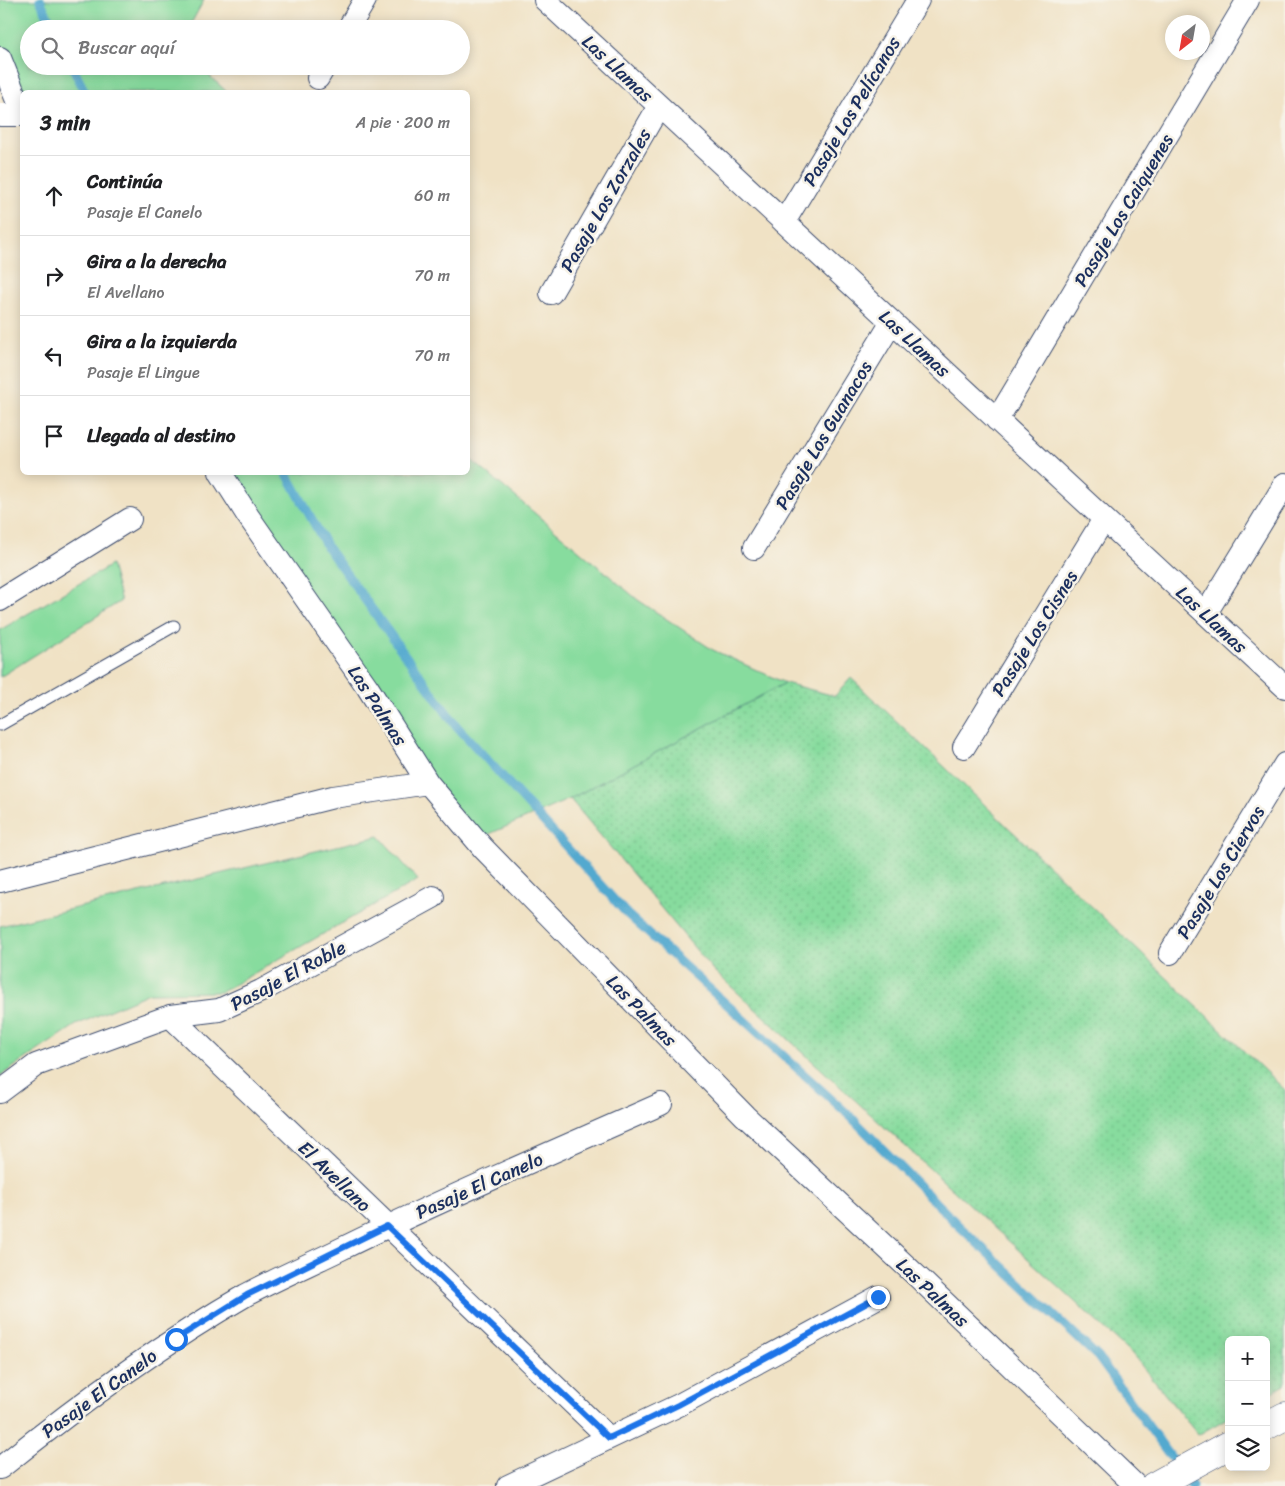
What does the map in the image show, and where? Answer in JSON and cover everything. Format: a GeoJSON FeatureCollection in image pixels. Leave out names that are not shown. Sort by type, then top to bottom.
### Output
{"type":"FeatureCollection","features":[{"type":"Feature","properties":{"kind":"street"},"geometry":{"type":"LineString","coordinates":[[353,20],[365,0]]}},
{"type":"Feature","properties":{"kind":"street","name":"Las Llamas"},"geometry":{"type":"LineString","coordinates":[[545,0],[568,8],[659,106],[1285,687]]}},
{"type":"Feature","properties":{"kind":"street","name":"Pasaje Los Pelícanos"},"geometry":{"type":"LineString","coordinates":[[784,222],[918,0]]}},
{"type":"Feature","properties":{"kind":"street","name":"Pasaje Los Caiquenes"},"geometry":{"type":"LineString","coordinates":[[997,420],[1248,0]]}},
{"type":"Feature","properties":{"kind":"street"},"geometry":{"type":"LineString","coordinates":[[0,58],[20,109]]}},
{"type":"Feature","properties":{"kind":"street","name":"Pasaje Los Zorzales"},"geometry":{"type":"LineString","coordinates":[[551,293],[659,106]]}},
{"type":"Feature","properties":{"kind":"street"},"geometry":{"type":"LineString","coordinates":[[0,115],[20,114]]}},
{"type":"Feature","properties":{"kind":"street","name":"Pasaje Los Guanacos"},"geometry":{"type":"LineString","coordinates":[[754,548],[892,322]]}},
{"type":"Feature","properties":{"kind":"street","name":"Las Palmas"},"geometry":{"type":"LineString","coordinates":[[222,475],[248,516],[368,688],[428,783],[483,848],[745,1116],[920,1279],[1136,1486]]}},
{"type":"Feature","properties":{"kind":"street"},"geometry":{"type":"LineString","coordinates":[[1206,614],[1285,484]]}},
{"type":"Feature","properties":{"kind":"street"},"geometry":{"type":"LineString","coordinates":[[0,600],[130,518]]}},
{"type":"Feature","properties":{"kind":"street","name":"Pasaje Los Cisnes"},"geometry":{"type":"LineString","coordinates":[[964,747],[1104,519]]}},
{"type":"Feature","properties":{"kind":"street","name":"Pasaje Los Ciervos"},"geometry":{"type":"LineString","coordinates":[[1170,953],[1285,764]]}},
{"type":"Feature","properties":{"kind":"street"},"geometry":{"type":"LineString","coordinates":[[0,881],[333,797],[428,783]]}},
{"type":"Feature","properties":{"kind":"street","name":"Pasaje El Roble"},"geometry":{"type":"LineString","coordinates":[[0,1092],[36,1065],[170,1016],[219,1010],[261,991],[432,897]]}},
{"type":"Feature","properties":{"kind":"street","name":"El Avellano"},"geometry":{"type":"LineString","coordinates":[[170,1016],[609,1438]]}},
{"type":"Feature","properties":{"kind":"street","name":"Pasaje El Canelo"},"geometry":{"type":"LineString","coordinates":[[0,1468],[38,1437],[106,1387],[176,1339],[247,1295],[387,1226],[661,1104]]}},
{"type":"Feature","properties":{"kind":"street"},"geometry":{"type":"LineString","coordinates":[[508,1486],[678,1405],[878,1297]]}},
{"type":"Feature","properties":{"kind":"street"},"geometry":{"type":"LineString","coordinates":[[1270,1424],[1285,1416]]}},
{"type":"Feature","properties":{"kind":"street"},"geometry":{"type":"LineString","coordinates":[[1159,1483],[1225,1448]]}},
{"type":"Feature","properties":{"kind":"lane"},"geometry":{"type":"LineString","coordinates":[[0,725],[174,626]]}},
{"type":"Feature","properties":{"kind":"green space"},"geometry":{"type":"Polygon","coordinates":[[[0,0],[204,0],[193,20],[20,20],[20,75],[209,75],[225,90],[20,90],[20,97],[0,46],[0,0]]]}},
{"type":"Feature","properties":{"kind":"green space"},"geometry":{"type":"Polygon","coordinates":[[[470,459],[638,600],[713,650],[785,683],[570,799],[480,838],[411,752],[229,475],[470,475],[470,459]]]}},
{"type":"Feature","properties":{"kind":"green space"},"geometry":{"type":"Polygon","coordinates":[[[111,565],[121,601],[0,677],[0,630],[111,565]]]}},
{"type":"Feature","properties":{"kind":"green space"},"geometry":{"type":"Polygon","coordinates":[[[851,678],[1285,1090],[1285,1385],[1270,1394],[1270,1336],[1225,1336],[1225,1419],[1198,1435],[1133,1355],[713,970],[570,799],[785,683],[835,696],[851,678]]]}},
{"type":"Feature","properties":{"kind":"green space"},"geometry":{"type":"Polygon","coordinates":[[[379,836],[418,880],[221,992],[149,993],[76,1025],[0,1076],[0,926],[379,836]]]}},
{"type":"Feature","properties":{"kind":"waterway"},"geometry":{"type":"LineString","coordinates":[[40,0],[50,20]]}},
{"type":"Feature","properties":{"kind":"waterway"},"geometry":{"type":"LineString","coordinates":[[76,75],[84,90]]}},
{"type":"Feature","properties":{"kind":"waterway"},"geometry":{"type":"LineString","coordinates":[[288,475],[327,547],[454,723],[627,914],[850,1116],[957,1224],[1098,1357],[1192,1486]]}},
{"type":"Feature","properties":{"kind":"route"},"geometry":{"type":"LineString","coordinates":[[176,1339],[247,1295],[387,1226],[609,1438],[678,1405],[878,1297]]}}]}
